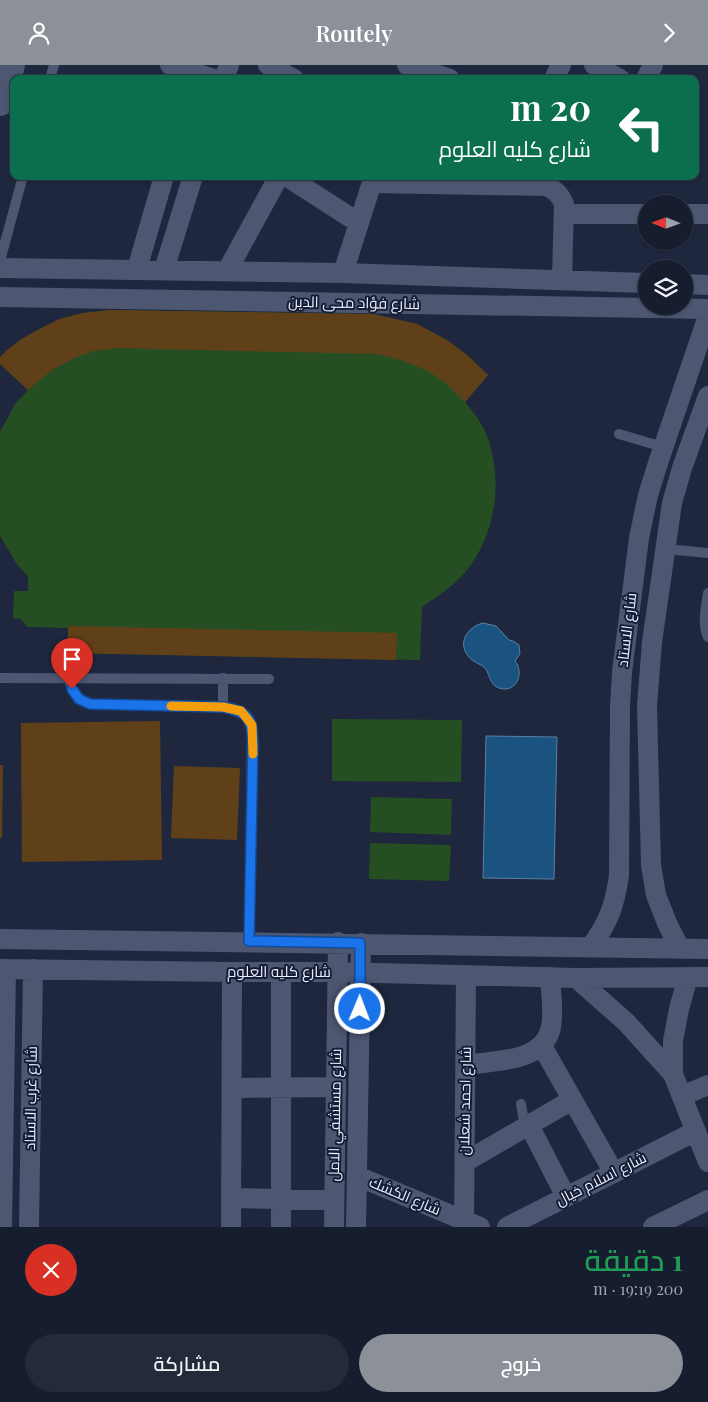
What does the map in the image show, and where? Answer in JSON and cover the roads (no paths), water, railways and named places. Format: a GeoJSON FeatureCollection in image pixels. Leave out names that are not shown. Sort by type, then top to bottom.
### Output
{"type":"FeatureCollection","features":[{"type":"Feature","properties":{"kind":"main road"},"geometry":{"type":"LineString","coordinates":[[0,102],[11,65]]}},
{"type":"Feature","properties":{"kind":"street"},"geometry":{"type":"LineString","coordinates":[[170,65],[191,75]]}},
{"type":"Feature","properties":{"kind":"street"},"geometry":{"type":"LineString","coordinates":[[268,65],[287,75]]}},
{"type":"Feature","properties":{"kind":"street"},"geometry":{"type":"LineString","coordinates":[[407,65],[438,75]]}},
{"type":"Feature","properties":{"kind":"street"},"geometry":{"type":"LineString","coordinates":[[594,65],[613,75]]}},
{"type":"Feature","properties":{"kind":"street"},"geometry":{"type":"LineString","coordinates":[[137,269],[163,180]]}},
{"type":"Feature","properties":{"kind":"street"},"geometry":{"type":"LineString","coordinates":[[164,270],[192,180]]}},
{"type":"Feature","properties":{"kind":"street"},"geometry":{"type":"LineString","coordinates":[[227,271],[278,180]]}},
{"type":"Feature","properties":{"kind":"street"},"geometry":{"type":"LineString","coordinates":[[292,180],[359,223]]}},
{"type":"Feature","properties":{"kind":"street"},"geometry":{"type":"LineString","coordinates":[[343,273],[373,180],[526,181],[554,189],[561,196],[564,204],[562,280]]}},
{"type":"Feature","properties":{"kind":"street"},"geometry":{"type":"LineString","coordinates":[[564,214],[638,214]]}},
{"type":"Feature","properties":{"kind":"street"},"geometry":{"type":"LineString","coordinates":[[693,214],[708,214]]}},
{"type":"Feature","properties":{"kind":"street","name":"شارع فؤاد محى الدين"},"geometry":{"type":"LineString","coordinates":[[0,268],[343,273],[638,283]]}},
{"type":"Feature","properties":{"kind":"street"},"geometry":{"type":"LineString","coordinates":[[693,285],[708,285]]}},
{"type":"Feature","properties":{"kind":"street","name":"شارع فؤاد محى الدين"},"geometry":{"type":"LineString","coordinates":[[0,297],[708,309]]}},
{"type":"Feature","properties":{"kind":"street","name":"شارع الاستاد"},"geometry":{"type":"LineString","coordinates":[[590,948],[605,928],[615,903],[619,875],[622,672],[639,538],[648,495],[661,453],[706,327]]}},
{"type":"Feature","properties":{"kind":"street","name":"شارع الاستاد"},"geometry":{"type":"LineString","coordinates":[[680,949],[666,923],[656,895],[651,865],[647,738],[648,698],[652,641],[672,503],[682,468],[708,395]]}},
{"type":"Feature","properties":{"kind":"street"},"geometry":{"type":"LineString","coordinates":[[661,453],[682,468]]}},
{"type":"Feature","properties":{"kind":"street"},"geometry":{"type":"LineString","coordinates":[[639,538],[665,545]]}},
{"type":"Feature","properties":{"kind":"street","name":"شارع كليه العلوم"},"geometry":{"type":"LineString","coordinates":[[0,939],[338,942],[708,949]]}},
{"type":"Feature","properties":{"kind":"street","name":"شارع مستشفي الامل"},"geometry":{"type":"LineString","coordinates":[[334,1227],[338,942]]}},
{"type":"Feature","properties":{"kind":"street","name":"شارع مستشفي الامل"},"geometry":{"type":"LineString","coordinates":[[356,1227],[360,943]]}},
{"type":"Feature","properties":{"kind":"street","name":"شارع كليه العلوم"},"geometry":{"type":"LineString","coordinates":[[3,969],[360,972],[550,977],[698,977]]}},
{"type":"Feature","properties":{"kind":"street","name":"شارع غرب الاستاد"},"geometry":{"type":"LineString","coordinates":[[2,1227],[3,969]]}},
{"type":"Feature","properties":{"kind":"street","name":"شارع غرب الاستاد"},"geometry":{"type":"LineString","coordinates":[[29,1227],[33,969]]}},
{"type":"Feature","properties":{"kind":"street"},"geometry":{"type":"LineString","coordinates":[[231,1227],[232,972]]}},
{"type":"Feature","properties":{"kind":"street"},"geometry":{"type":"LineString","coordinates":[[281,972],[281,1227]]}},
{"type":"Feature","properties":{"kind":"street","name":"شارع احمد شعلان"},"geometry":{"type":"LineString","coordinates":[[466,975],[465,1162],[470,1225]]}},
{"type":"Feature","properties":{"kind":"street"},"geometry":{"type":"LineString","coordinates":[[466,1065],[526,1056],[542,1046],[552,1026],[550,977]]}},
{"type":"Feature","properties":{"kind":"street"},"geometry":{"type":"LineString","coordinates":[[576,977],[626,1022],[673,1074],[707,1155]]}},
{"type":"Feature","properties":{"kind":"street"},"geometry":{"type":"LineString","coordinates":[[673,1074],[673,1041],[679,1009],[698,977]]}},
{"type":"Feature","properties":{"kind":"street"},"geometry":{"type":"LineString","coordinates":[[542,1046],[614,1173]]}},
{"type":"Feature","properties":{"kind":"street"},"geometry":{"type":"LineString","coordinates":[[682,1096],[708,1085]]}},
{"type":"Feature","properties":{"kind":"street"},"geometry":{"type":"LineString","coordinates":[[232,1088],[336,1087]]}},
{"type":"Feature","properties":{"kind":"street"},"geometry":{"type":"LineString","coordinates":[[465,1162],[572,1100]]}},
{"type":"Feature","properties":{"kind":"street"},"geometry":{"type":"LineString","coordinates":[[527,1126],[566,1197]]}},
{"type":"Feature","properties":{"kind":"street","name":"شارع اسلام خيال"},"geometry":{"type":"LineString","coordinates":[[506,1227],[696,1131]]}},
{"type":"Feature","properties":{"kind":"street","name":"شارع الكشك"},"geometry":{"type":"LineString","coordinates":[[357,1176],[470,1225]]}},
{"type":"Feature","properties":{"kind":"street"},"geometry":{"type":"LineString","coordinates":[[231,1198],[334,1200]]}},
{"type":"Feature","properties":{"kind":"street"},"geometry":{"type":"LineString","coordinates":[[653,1227],[708,1201]]}},
{"type":"Feature","properties":{"kind":"lane"},"geometry":{"type":"LineString","coordinates":[[0,261],[22,180]]}},
{"type":"Feature","properties":{"kind":"lane"},"geometry":{"type":"LineString","coordinates":[[620,434],[661,453]]}},
{"type":"Feature","properties":{"kind":"lane"},"geometry":{"type":"LineString","coordinates":[[665,545],[708,553]]}},
{"type":"Feature","properties":{"kind":"lane"},"geometry":{"type":"LineString","coordinates":[[708,593],[706,610],[706,633],[708,637]]}},
{"type":"Feature","properties":{"kind":"lane"},"geometry":{"type":"LineString","coordinates":[[0,677],[269,679]]}},
{"type":"Feature","properties":{"kind":"lane"},"geometry":{"type":"LineString","coordinates":[[68,678],[72,689],[79,699],[90,704],[223,707],[241,711],[252,725],[249,941]]}},
{"type":"Feature","properties":{"kind":"lane"},"geometry":{"type":"LineString","coordinates":[[223,678],[223,707]]}},
{"type":"Feature","properties":{"kind":"lane"},"geometry":{"type":"LineString","coordinates":[[521,1104],[527,1126]]}},
{"type":"Feature","properties":{"kind":"water"},"geometry":{"type":"Polygon","coordinates":[[[483,623],[496,626],[509,640],[519,645],[520,654],[515,661],[518,666],[519,676],[510,688],[496,687],[492,683],[486,669],[472,660],[466,653],[464,647],[465,637],[472,628],[483,623]]]}},
{"type":"Feature","properties":{"kind":"water"},"geometry":{"type":"Polygon","coordinates":[[[486,736],[557,737],[554,879],[483,878],[486,736]]]}}]}
